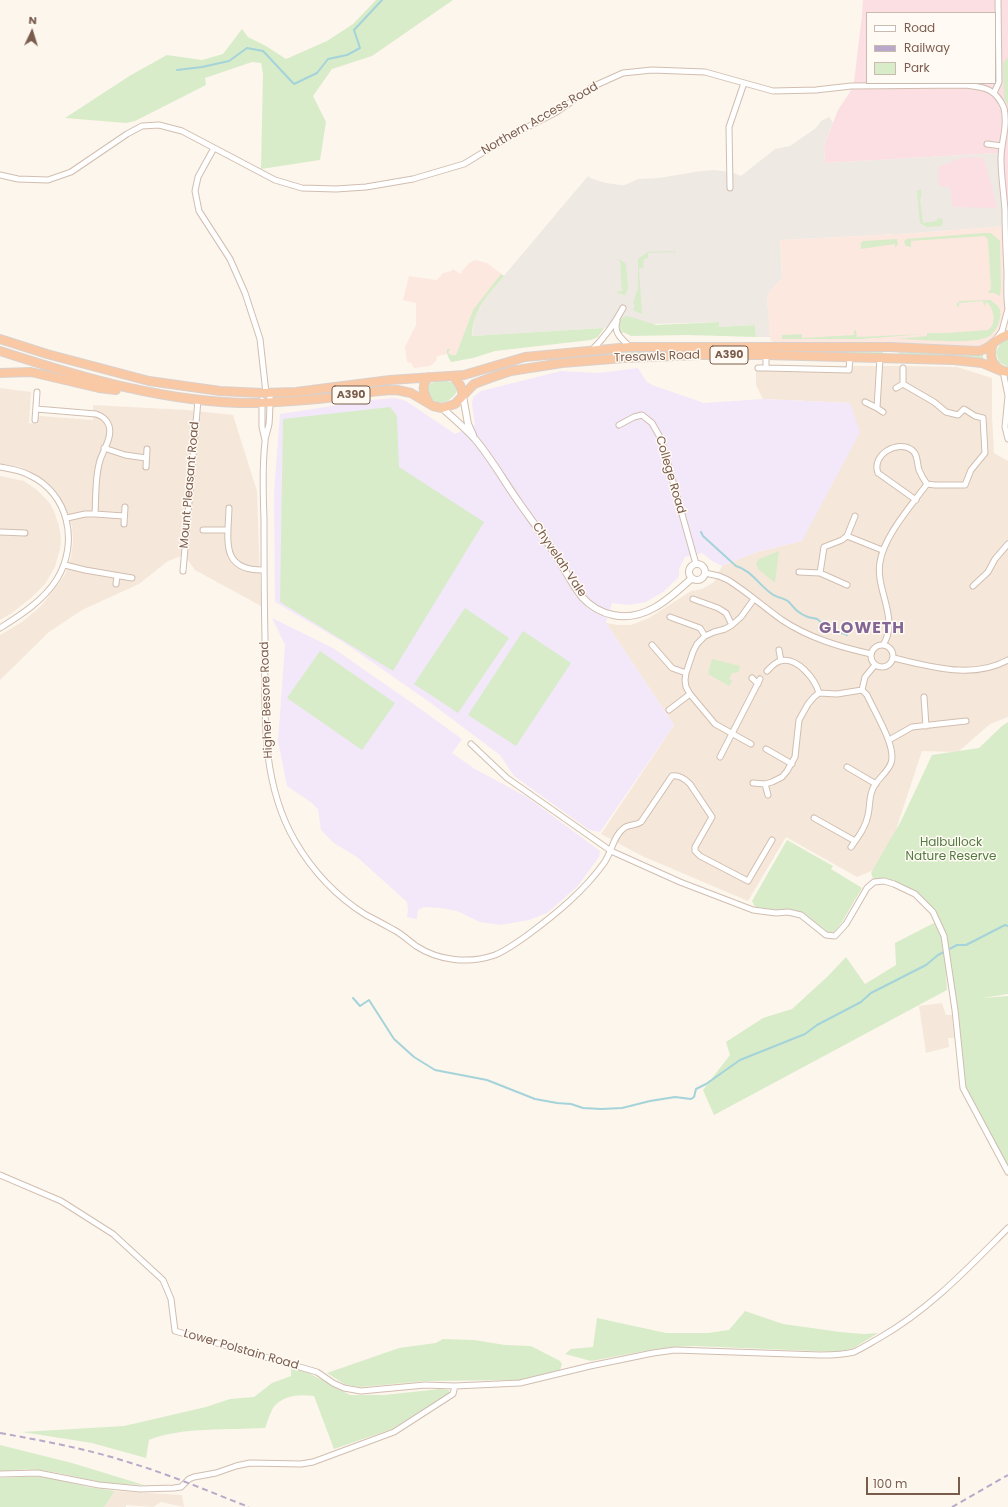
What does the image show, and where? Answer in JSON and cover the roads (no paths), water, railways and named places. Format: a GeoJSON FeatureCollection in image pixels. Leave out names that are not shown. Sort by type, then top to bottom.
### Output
{"type":"FeatureCollection","features":[{"type":"Feature","properties":{"kind":"highway","name":"A390"},"geometry":{"type":"LineString","coordinates":[[995,341],[1008,335]]}},
{"type":"Feature","properties":{"kind":"highway","name":"A390"},"geometry":{"type":"LineString","coordinates":[[0,339],[54,356],[149,381],[220,392],[296,392],[390,380],[453,376]]}},
{"type":"Feature","properties":{"kind":"highway","name":"Tresawls Road"},"geometry":{"type":"LineString","coordinates":[[453,376],[470,374],[518,358],[630,347],[890,347],[978,351],[986,349],[995,341]]}},
{"type":"Feature","properties":{"kind":"highway"},"geometry":{"type":"LineString","coordinates":[[995,341],[990,356],[992,362],[1004,371]]}},
{"type":"Feature","properties":{"kind":"highway","name":"A390"},"geometry":{"type":"LineString","coordinates":[[0,351],[70,373],[143,391],[198,400],[266,402],[297,401],[397,390],[411,393],[436,408],[442,408],[452,406],[463,396]]}},
{"type":"Feature","properties":{"kind":"highway","name":"Tresawls Road"},"geometry":{"type":"LineString","coordinates":[[463,396],[474,384],[500,374],[522,369],[557,364],[663,356],[766,355],[964,361],[982,363],[1004,371]]}},
{"type":"Feature","properties":{"kind":"highway"},"geometry":{"type":"LineString","coordinates":[[0,373],[30,372],[98,388],[143,391]]}},
{"type":"Feature","properties":{"kind":"highway"},"geometry":{"type":"LineString","coordinates":[[453,376],[460,385],[463,396]]}},
{"type":"Feature","properties":{"kind":"highway"},"geometry":{"type":"LineString","coordinates":[[429,378],[425,382],[423,391],[429,404]]}},
{"type":"Feature","properties":{"kind":"street"},"geometry":{"type":"LineString","coordinates":[[995,341],[1002,331],[1008,309],[1005,207],[1001,166],[1002,146],[1008,127],[1005,109],[994,93],[999,82],[998,0]]}},
{"type":"Feature","properties":{"kind":"street","name":"Northern Access Road"},"geometry":{"type":"LineString","coordinates":[[0,175],[18,179],[48,180],[71,172],[127,134],[142,126],[159,125],[182,131],[275,180],[302,188],[336,190],[366,187],[413,179],[464,164],[510,136],[555,113],[594,86],[624,73],[652,70],[705,72],[773,91],[816,90],[851,86],[965,86],[979,87],[990,90],[994,93]]}},
{"type":"Feature","properties":{"kind":"street"},"geometry":{"type":"LineString","coordinates":[[730,188],[728,153],[729,127],[744,83]]}},
{"type":"Feature","properties":{"kind":"street"},"geometry":{"type":"LineString","coordinates":[[987,144],[1002,146]]}},
{"type":"Feature","properties":{"kind":"street"},"geometry":{"type":"LineString","coordinates":[[214,148],[198,177],[195,191],[199,211],[230,259],[245,292],[260,339],[266,393]]}},
{"type":"Feature","properties":{"kind":"street"},"geometry":{"type":"LineString","coordinates":[[623,308],[615,325],[617,334],[630,347]]}},
{"type":"Feature","properties":{"kind":"street"},"geometry":{"type":"LineString","coordinates":[[592,350],[617,320]]}},
{"type":"Feature","properties":{"kind":"street"},"geometry":{"type":"LineString","coordinates":[[766,355],[766,368]]}},
{"type":"Feature","properties":{"kind":"street"},"geometry":{"type":"LineString","coordinates":[[758,368],[849,370],[850,357]]}},
{"type":"Feature","properties":{"kind":"street"},"geometry":{"type":"LineString","coordinates":[[877,408],[880,358]]}},
{"type":"Feature","properties":{"kind":"street"},"geometry":{"type":"LineString","coordinates":[[903,368],[903,384]]}},
{"type":"Feature","properties":{"kind":"street"},"geometry":{"type":"LineString","coordinates":[[1004,371],[1008,396],[1005,427],[1008,439]]}},
{"type":"Feature","properties":{"kind":"street"},"geometry":{"type":"LineString","coordinates":[[896,388],[903,384]]}},
{"type":"Feature","properties":{"kind":"street"},"geometry":{"type":"LineString","coordinates":[[903,384],[934,402],[946,412],[958,414],[964,409],[983,418],[985,453],[971,470],[965,485],[927,484]]}},
{"type":"Feature","properties":{"kind":"street"},"geometry":{"type":"LineString","coordinates":[[35,420],[37,392]]}},
{"type":"Feature","properties":{"kind":"street","name":"Higher Besore Road"},"geometry":{"type":"LineString","coordinates":[[266,393],[268,427],[265,440],[264,570],[266,735],[268,760],[274,788],[286,823],[300,850],[323,879],[351,904],[367,915],[396,930],[415,945],[440,957],[456,960],[480,959],[494,955],[506,950],[561,910],[579,893],[596,874],[609,856],[613,842],[622,828],[628,825],[636,825],[640,822],[672,776],[686,780],[690,784],[712,817],[695,847],[695,851],[700,856],[748,881],[772,840]]}},
{"type":"Feature","properties":{"kind":"street","name":"Higher Besore Road"},"geometry":{"type":"LineString","coordinates":[[266,393],[266,402]]}},
{"type":"Feature","properties":{"kind":"street","name":"Chyvelah Vale"},"geometry":{"type":"LineString","coordinates":[[463,396],[468,424],[475,440]]}},
{"type":"Feature","properties":{"kind":"street","name":"Mount Pleasant Road"},"geometry":{"type":"LineString","coordinates":[[183,571],[198,400]]}},
{"type":"Feature","properties":{"kind":"street"},"geometry":{"type":"LineString","coordinates":[[865,402],[883,412]]}},
{"type":"Feature","properties":{"kind":"street","name":"Chyvelah Vale"},"geometry":{"type":"LineString","coordinates":[[442,408],[475,440],[548,544],[575,587],[583,598],[592,606],[612,615],[628,616],[642,614],[671,597],[692,578],[695,580],[700,580],[705,573]]}},
{"type":"Feature","properties":{"kind":"street"},"geometry":{"type":"LineString","coordinates":[[36,409],[96,414],[101,415],[107,421],[110,431],[99,464],[95,514]]}},
{"type":"Feature","properties":{"kind":"street","name":"College Road"},"geometry":{"type":"LineString","coordinates":[[619,425],[642,414],[652,423],[658,432],[667,456],[696,564]]}},
{"type":"Feature","properties":{"kind":"street"},"geometry":{"type":"LineString","coordinates":[[916,500],[878,473],[876,469],[880,456],[895,447],[912,449],[915,453],[919,469],[927,484]]}},
{"type":"Feature","properties":{"kind":"street"},"geometry":{"type":"LineString","coordinates":[[104,448],[131,457],[146,458]]}},
{"type":"Feature","properties":{"kind":"street"},"geometry":{"type":"LineString","coordinates":[[146,467],[147,449]]}},
{"type":"Feature","properties":{"kind":"street"},"geometry":{"type":"LineString","coordinates":[[0,467],[30,475],[43,484],[56,497],[67,518],[69,533],[65,565],[57,579],[39,600],[24,612],[0,627]]}},
{"type":"Feature","properties":{"kind":"street"},"geometry":{"type":"LineString","coordinates":[[883,645],[887,634],[889,619],[879,580],[882,550],[892,533],[927,484]]}},
{"type":"Feature","properties":{"kind":"street"},"geometry":{"type":"LineString","coordinates":[[124,524],[125,507]]}},
{"type":"Feature","properties":{"kind":"street"},"geometry":{"type":"LineString","coordinates":[[229,508],[228,530],[230,553],[234,561],[241,567],[264,570]]}},
{"type":"Feature","properties":{"kind":"street"},"geometry":{"type":"LineString","coordinates":[[67,518],[86,514],[124,516]]}},
{"type":"Feature","properties":{"kind":"street"},"geometry":{"type":"LineString","coordinates":[[820,573],[824,547],[842,540],[847,536],[855,516]]}},
{"type":"Feature","properties":{"kind":"street"},"geometry":{"type":"LineString","coordinates":[[203,530],[228,530]]}},
{"type":"Feature","properties":{"kind":"street"},"geometry":{"type":"LineString","coordinates":[[0,532],[25,533]]}},
{"type":"Feature","properties":{"kind":"street"},"geometry":{"type":"LineString","coordinates":[[847,536],[882,550]]}},
{"type":"Feature","properties":{"kind":"street"},"geometry":{"type":"LineString","coordinates":[[973,586],[988,572],[995,559],[1008,544]]}},
{"type":"Feature","properties":{"kind":"street"},"geometry":{"type":"LineString","coordinates":[[692,578],[689,574],[690,569],[696,564],[702,566],[705,573],[719,576],[728,580],[783,620],[808,634],[836,645],[870,654]]}},
{"type":"Feature","properties":{"kind":"street"},"geometry":{"type":"LineString","coordinates":[[65,565],[132,578]]}},
{"type":"Feature","properties":{"kind":"street"},"geometry":{"type":"LineString","coordinates":[[799,572],[820,573],[847,585]]}},
{"type":"Feature","properties":{"kind":"street"},"geometry":{"type":"LineString","coordinates":[[116,584],[117,576]]}},
{"type":"Feature","properties":{"kind":"street"},"geometry":{"type":"LineString","coordinates":[[693,599],[718,608],[726,613],[732,625]]}},
{"type":"Feature","properties":{"kind":"street"},"geometry":{"type":"LineString","coordinates":[[751,744],[715,724],[686,687],[686,673],[697,644],[705,636],[732,625],[741,617],[754,599]]}},
{"type":"Feature","properties":{"kind":"street"},"geometry":{"type":"LineString","coordinates":[[670,617],[700,628],[705,636]]}},
{"type":"Feature","properties":{"kind":"street"},"geometry":{"type":"LineString","coordinates":[[652,645],[672,668],[686,673]]}},
{"type":"Feature","properties":{"kind":"street"},"geometry":{"type":"LineString","coordinates":[[883,645],[891,650],[893,658],[891,662],[885,666],[875,665],[871,660],[870,654],[876,646],[883,645]]}},
{"type":"Feature","properties":{"kind":"street"},"geometry":{"type":"LineString","coordinates":[[779,650],[781,661]]}},
{"type":"Feature","properties":{"kind":"street"},"geometry":{"type":"LineString","coordinates":[[893,658],[968,671],[1001,664],[1008,660]]}},
{"type":"Feature","properties":{"kind":"street"},"geometry":{"type":"LineString","coordinates":[[767,670],[774,664],[781,661],[795,664],[812,679],[819,693]]}},
{"type":"Feature","properties":{"kind":"street"},"geometry":{"type":"LineString","coordinates":[[862,690],[865,677],[875,665]]}},
{"type":"Feature","properties":{"kind":"street"},"geometry":{"type":"LineString","coordinates":[[720,757],[759,682],[752,678]]}},
{"type":"Feature","properties":{"kind":"street"},"geometry":{"type":"LineString","coordinates":[[753,783],[765,784],[782,777],[787,771],[795,757],[799,720],[808,704],[819,693],[837,694],[862,690]]}},
{"type":"Feature","properties":{"kind":"street"},"geometry":{"type":"LineString","coordinates":[[851,847],[865,824],[869,814],[872,789],[891,763],[892,749],[867,695],[862,690]]}},
{"type":"Feature","properties":{"kind":"street"},"geometry":{"type":"LineString","coordinates":[[669,710],[690,694]]}},
{"type":"Feature","properties":{"kind":"street"},"geometry":{"type":"LineString","coordinates":[[924,697],[926,726]]}},
{"type":"Feature","properties":{"kind":"street"},"geometry":{"type":"LineString","coordinates":[[889,740],[897,734],[912,727],[966,721]]}},
{"type":"Feature","properties":{"kind":"street"},"geometry":{"type":"LineString","coordinates":[[471,744],[508,778],[611,851],[680,882],[753,910],[776,914],[788,912],[802,915],[826,935],[835,936],[846,924],[867,888],[874,882],[894,884],[915,894],[933,912],[943,930],[955,1012],[963,1088],[1008,1172]]}},
{"type":"Feature","properties":{"kind":"street"},"geometry":{"type":"LineString","coordinates":[[766,749],[792,764]]}},
{"type":"Feature","properties":{"kind":"street"},"geometry":{"type":"LineString","coordinates":[[848,767],[876,784]]}},
{"type":"Feature","properties":{"kind":"street"},"geometry":{"type":"LineString","coordinates":[[765,784],[768,795]]}},
{"type":"Feature","properties":{"kind":"street"},"geometry":{"type":"LineString","coordinates":[[814,818],[855,841]]}},
{"type":"Feature","properties":{"kind":"street","name":"Lower Polstain Road"},"geometry":{"type":"LineString","coordinates":[[0,1175],[61,1201],[113,1234],[163,1280],[171,1299],[175,1331],[317,1372],[333,1383],[344,1388],[361,1391],[425,1385],[455,1386]]}},
{"type":"Feature","properties":{"kind":"street"},"geometry":{"type":"LineString","coordinates":[[0,1474],[38,1473],[100,1485],[140,1489],[174,1488],[181,1487],[189,1479],[194,1477],[216,1473],[250,1463],[301,1464],[313,1462],[394,1432],[453,1394],[455,1386],[520,1384],[632,1357],[675,1350],[820,1356],[840,1355],[854,1351],[900,1326],[921,1310],[966,1270],[1008,1228]]}},
{"type":"Feature","properties":{"kind":"waterway"},"geometry":{"type":"LineString","coordinates":[[177,70],[202,67],[229,61],[247,48],[263,51],[294,84],[317,73],[328,59],[347,55],[360,48],[354,30],[382,0]]}},
{"type":"Feature","properties":{"kind":"waterway"},"geometry":{"type":"LineString","coordinates":[[701,532],[703,536],[736,566],[751,574],[772,594],[787,601],[802,614],[817,619],[826,627],[836,632],[847,635]]}},
{"type":"Feature","properties":{"kind":"waterway"},"geometry":{"type":"LineString","coordinates":[[353,998],[360,1006],[369,1000],[394,1039],[414,1057],[435,1070],[487,1080],[535,1099],[571,1104],[583,1108],[622,1108],[675,1097],[691,1099],[694,1097],[696,1089],[706,1084],[740,1060],[805,1034],[817,1025],[861,1002],[871,993],[926,965],[938,955],[957,945],[966,945],[1005,925],[1008,926]]}},
{"type":"Feature","properties":{"kind":"railway"},"geometry":{"type":"LineString","coordinates":[[0,1433],[66,1446],[115,1458],[161,1473],[249,1507]]}},
{"type":"Feature","properties":{"kind":"railway"},"geometry":{"type":"LineString","coordinates":[[952,1507],[1008,1475]]}},
{"type":"Feature","properties":{"kind":"district","name":"GLOWETH"},"geometry":{"type":"Point","coordinates":[862,629]}},
{"type":"Feature","properties":{"kind":"park label","name":"Halbullock Nature Reserve"},"geometry":{"type":"Point","coordinates":[951,850]}}]}
